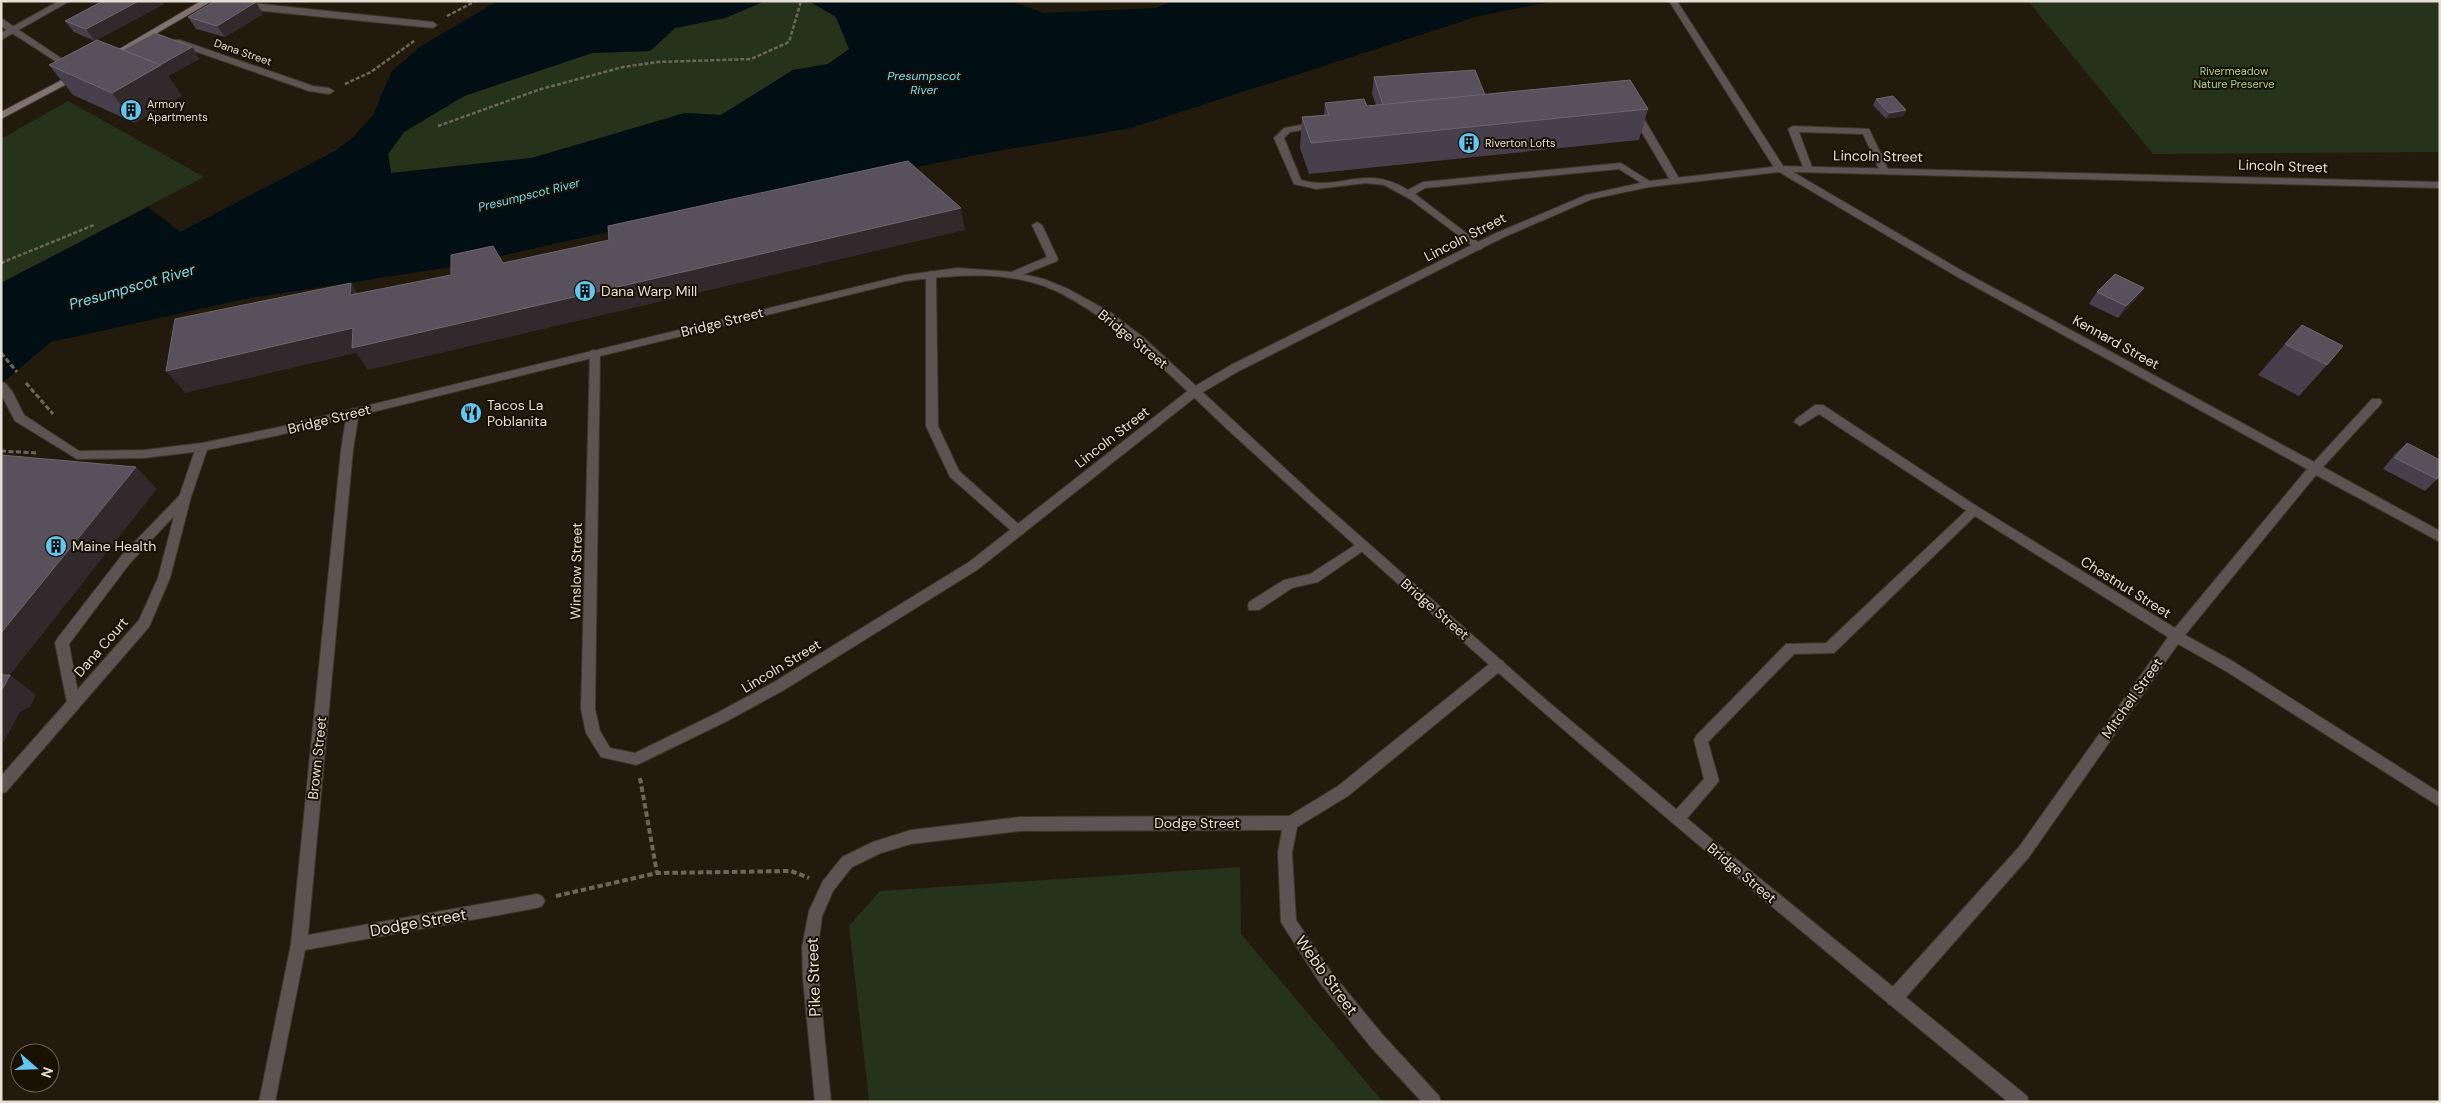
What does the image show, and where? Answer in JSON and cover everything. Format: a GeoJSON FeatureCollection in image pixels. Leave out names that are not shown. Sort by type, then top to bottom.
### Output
{"type":"FeatureCollection","features":[{"type":"Feature","properties":{"kind":"main road"},"geometry":{"type":"LineString","coordinates":[[1,116],[208,1]]}},
{"type":"Feature","properties":{"kind":"street"},"geometry":{"type":"LineString","coordinates":[[1,36],[14,31],[66,1]]}},
{"type":"Feature","properties":{"kind":"street"},"geometry":{"type":"LineString","coordinates":[[236,1],[263,8],[433,26]]}},
{"type":"Feature","properties":{"kind":"street"},"geometry":{"type":"LineString","coordinates":[[1672,1],[1780,169]]}},
{"type":"Feature","properties":{"kind":"street"},"geometry":{"type":"LineString","coordinates":[[1,22],[14,31],[88,69]]}},
{"type":"Feature","properties":{"kind":"street","name":"Dana Street"},"geometry":{"type":"LineString","coordinates":[[150,34],[312,89],[329,91]]}},
{"type":"Feature","properties":{"kind":"street"},"geometry":{"type":"LineString","coordinates":[[1625,104],[1635,112],[1675,180]]}},
{"type":"Feature","properties":{"kind":"street"},"geometry":{"type":"LineString","coordinates":[[1326,123],[1287,130],[1279,138],[1296,182],[1316,187],[1377,180],[1408,194],[1478,247]]}},
{"type":"Feature","properties":{"kind":"street"},"geometry":{"type":"LineString","coordinates":[[1808,170],[1793,129],[1866,131],[1884,171]]}},
{"type":"Feature","properties":{"kind":"street"},"geometry":{"type":"LineString","coordinates":[[1408,194],[1423,185],[1622,166],[1649,184]]}},
{"type":"Feature","properties":{"kind":"street","name":"Lincoln Street"},"geometry":{"type":"LineString","coordinates":[[636,759],[722,717],[779,686],[973,566],[1194,392],[1258,356],[1478,247],[1582,200],[1649,184],[1780,169],[2440,185]]}},
{"type":"Feature","properties":{"kind":"street","name":"Kennard Street"},"geometry":{"type":"LineString","coordinates":[[1780,169],[1960,274],[2440,537]]}},
{"type":"Feature","properties":{"kind":"street"},"geometry":{"type":"LineString","coordinates":[[1013,275],[1053,259],[1037,226]]}},
{"type":"Feature","properties":{"kind":"street","name":"Bridge Street"},"geometry":{"type":"LineString","coordinates":[[5,390],[19,418],[77,455],[144,454],[202,447],[275,432],[856,289],[931,274],[985,271],[1040,281],[1064,291],[1106,315],[1139,340],[1363,545],[1498,665],[1678,818],[2021,1102]]}},
{"type":"Feature","properties":{"kind":"street"},"geometry":{"type":"LineString","coordinates":[[931,274],[932,426],[954,474],[1019,531]]}},
{"type":"Feature","properties":{"kind":"street","name":"Winslow Street"},"geometry":{"type":"LineString","coordinates":[[594,354],[588,709],[593,733],[606,753],[636,759]]}},
{"type":"Feature","properties":{"kind":"street","name":"Mitchell Street"},"geometry":{"type":"LineString","coordinates":[[1894,998],[2024,852],[2176,636],[2316,469],[2376,402]]}},
{"type":"Feature","properties":{"kind":"street","name":"Chestnut Street"},"geometry":{"type":"LineString","coordinates":[[1800,422],[1819,408],[1974,510],[2176,636],[2229,666],[2440,801]]}},
{"type":"Feature","properties":{"kind":"street","name":"Brown Street"},"geometry":{"type":"LineString","coordinates":[[267,1102],[299,944],[346,460],[353,412]]}},
{"type":"Feature","properties":{"kind":"street","name":"Dana Court"},"geometry":{"type":"LineString","coordinates":[[1,787],[126,646],[144,623],[164,578],[202,447]]}},
{"type":"Feature","properties":{"kind":"street"},"geometry":{"type":"LineString","coordinates":[[73,704],[62,643],[126,559],[186,497]]}},
{"type":"Feature","properties":{"kind":"street"},"geometry":{"type":"LineString","coordinates":[[1678,818],[1712,781],[1701,740],[1791,648],[1829,649],[1974,510]]}},
{"type":"Feature","properties":{"kind":"street"},"geometry":{"type":"LineString","coordinates":[[1254,606],[1289,584],[1314,578],[1363,545]]}},
{"type":"Feature","properties":{"kind":"street"},"geometry":{"type":"LineString","coordinates":[[1291,823],[1343,792],[1498,665]]}},
{"type":"Feature","properties":{"kind":"street","name":"Dodge Street"},"geometry":{"type":"LineString","coordinates":[[847,862],[878,847],[912,837],[1020,824],[1291,823]]}},
{"type":"Feature","properties":{"kind":"street","name":"Webb Street"},"geometry":{"type":"LineString","coordinates":[[1291,823],[1285,853],[1289,922],[1333,986],[1376,1040],[1433,1102]]}},
{"type":"Feature","properties":{"kind":"street","name":"Pike Street"},"geometry":{"type":"LineString","coordinates":[[823,1102],[811,980],[810,947],[814,916],[828,886],[847,862]]}},
{"type":"Feature","properties":{"kind":"street","name":"Dodge Street"},"geometry":{"type":"LineString","coordinates":[[299,944],[537,901]]}},
{"type":"Feature","properties":{"kind":"path"},"geometry":{"type":"LineString","coordinates":[[438,126],[542,89],[623,68],[658,62],[751,59],[789,42],[802,1]]}},
{"type":"Feature","properties":{"kind":"path"},"geometry":{"type":"LineString","coordinates":[[329,91],[371,72],[407,46]]}},
{"type":"Feature","properties":{"kind":"path"},"geometry":{"type":"LineString","coordinates":[[1,263],[94,225]]}},
{"type":"Feature","properties":{"kind":"path"},"geometry":{"type":"LineString","coordinates":[[636,759],[657,873]]}},
{"type":"Feature","properties":{"kind":"path"},"geometry":{"type":"LineString","coordinates":[[537,901],[657,873],[791,871],[828,886]]}},
{"type":"Feature","properties":{"kind":"green space"},"geometry":{"type":"Polygon","coordinates":[[[765,1],[809,1],[836,17],[850,49],[828,64],[793,70],[721,115],[685,113],[532,158],[391,173],[388,154],[404,132],[464,96],[592,53],[650,51],[675,28],[725,18],[765,1]]]}},
{"type":"Feature","properties":{"kind":"green space","name":"Rivermeadow Nature Preserve"},"geometry":{"type":"Polygon","coordinates":[[[2028,1],[2440,1],[2440,152],[2153,154],[2028,1]]]}},
{"type":"Feature","properties":{"kind":"green space"},"geometry":{"type":"Polygon","coordinates":[[[68,101],[204,177],[1,283],[1,139],[68,101]]]}},
{"type":"Feature","properties":{"kind":"green space"},"geometry":{"type":"Polygon","coordinates":[[[1240,867],[1241,934],[1383,1102],[873,1102],[869,1100],[849,926],[880,891],[1240,867]]]}},
{"type":"Feature","properties":{"kind":"water","name":"Presumpscot River"},"geometry":{"type":"Polygon","coordinates":[[[498,1],[765,1],[725,18],[675,28],[650,51],[592,53],[464,96],[404,132],[388,154],[391,173],[532,158],[685,113],[721,115],[793,70],[828,64],[849,49],[836,17],[809,1],[1011,1],[1044,13],[1156,8],[1173,1],[1554,1],[1479,16],[1131,128],[981,154],[693,213],[451,267],[250,298],[51,342],[1,384],[1,283],[148,207],[180,232],[337,150],[354,136],[373,115],[392,71],[421,46],[498,1]]]}},
{"type":"Feature","properties":{"kind":"building"},"geometry":{"type":"Polygon","coordinates":[[[103,1],[139,1],[86,29],[65,21],[103,1]]]}},
{"type":"Feature","properties":{"kind":"building"},"geometry":{"type":"Polygon","coordinates":[[[215,1],[256,2],[217,26],[188,17],[215,1]]]}},
{"type":"Feature","properties":{"kind":"building"},"geometry":{"type":"Polygon","coordinates":[[[155,33],[192,47],[160,65],[123,50],[155,33]]]}},
{"type":"Feature","properties":{"kind":"building"},"geometry":{"type":"Polygon","coordinates":[[[97,40],[161,65],[112,93],[49,65],[97,40]]]}},
{"type":"Feature","properties":{"kind":"building"},"geometry":{"type":"Polygon","coordinates":[[[1475,70],[1485,95],[1383,105],[1374,77],[1475,70]]]}},
{"type":"Feature","properties":{"kind":"building"},"geometry":{"type":"Polygon","coordinates":[[[1630,80],[1648,109],[1311,143],[1302,117],[1329,115],[1325,103],[1364,99],[1367,106],[1630,80]]]}},
{"type":"Feature","properties":{"kind":"building"},"geometry":{"type":"Polygon","coordinates":[[[1893,96],[1906,110],[1889,113],[1876,99],[1893,96]]]}},
{"type":"Feature","properties":{"kind":"building"},"geometry":{"type":"Polygon","coordinates":[[[908,161],[961,208],[352,348],[353,328],[166,371],[175,319],[351,283],[350,295],[451,275],[451,255],[493,246],[503,263],[609,240],[608,226],[908,161]]]}},
{"type":"Feature","properties":{"kind":"building"},"geometry":{"type":"Polygon","coordinates":[[[2115,274],[2144,288],[2126,306],[2097,292],[2115,274]]]}},
{"type":"Feature","properties":{"kind":"building"},"geometry":{"type":"Polygon","coordinates":[[[2302,325],[2343,346],[2327,365],[2285,344],[2302,325]]]}},
{"type":"Feature","properties":{"kind":"building"},"geometry":{"type":"Polygon","coordinates":[[[2407,443],[2440,460],[2440,476],[2437,479],[2395,458],[2407,443]]]}},
{"type":"Feature","properties":{"kind":"building"},"geometry":{"type":"Polygon","coordinates":[[[1,455],[136,467],[1,633],[1,455]]]}},
{"type":"Feature","properties":{"kind":"building"},"geometry":{"type":"Polygon","coordinates":[[[1,675],[10,675],[1,689],[1,675]]]}},
{"type":"Feature","properties":{"kind":"place","name":"Armory Apartments"},"geometry":{"type":"Point","coordinates":[131,110]}},
{"type":"Feature","properties":{"kind":"place","name":"Riverton Lofts"},"geometry":{"type":"Point","coordinates":[1469,143]}},
{"type":"Feature","properties":{"kind":"place","name":"Dana Warp Mill"},"geometry":{"type":"Point","coordinates":[585,291]}},
{"type":"Feature","properties":{"kind":"place","name":"Tacos La Poblanita"},"geometry":{"type":"Point","coordinates":[471,413]}},
{"type":"Feature","properties":{"kind":"place","name":"Maine Health"},"geometry":{"type":"Point","coordinates":[56,546]}}]}
